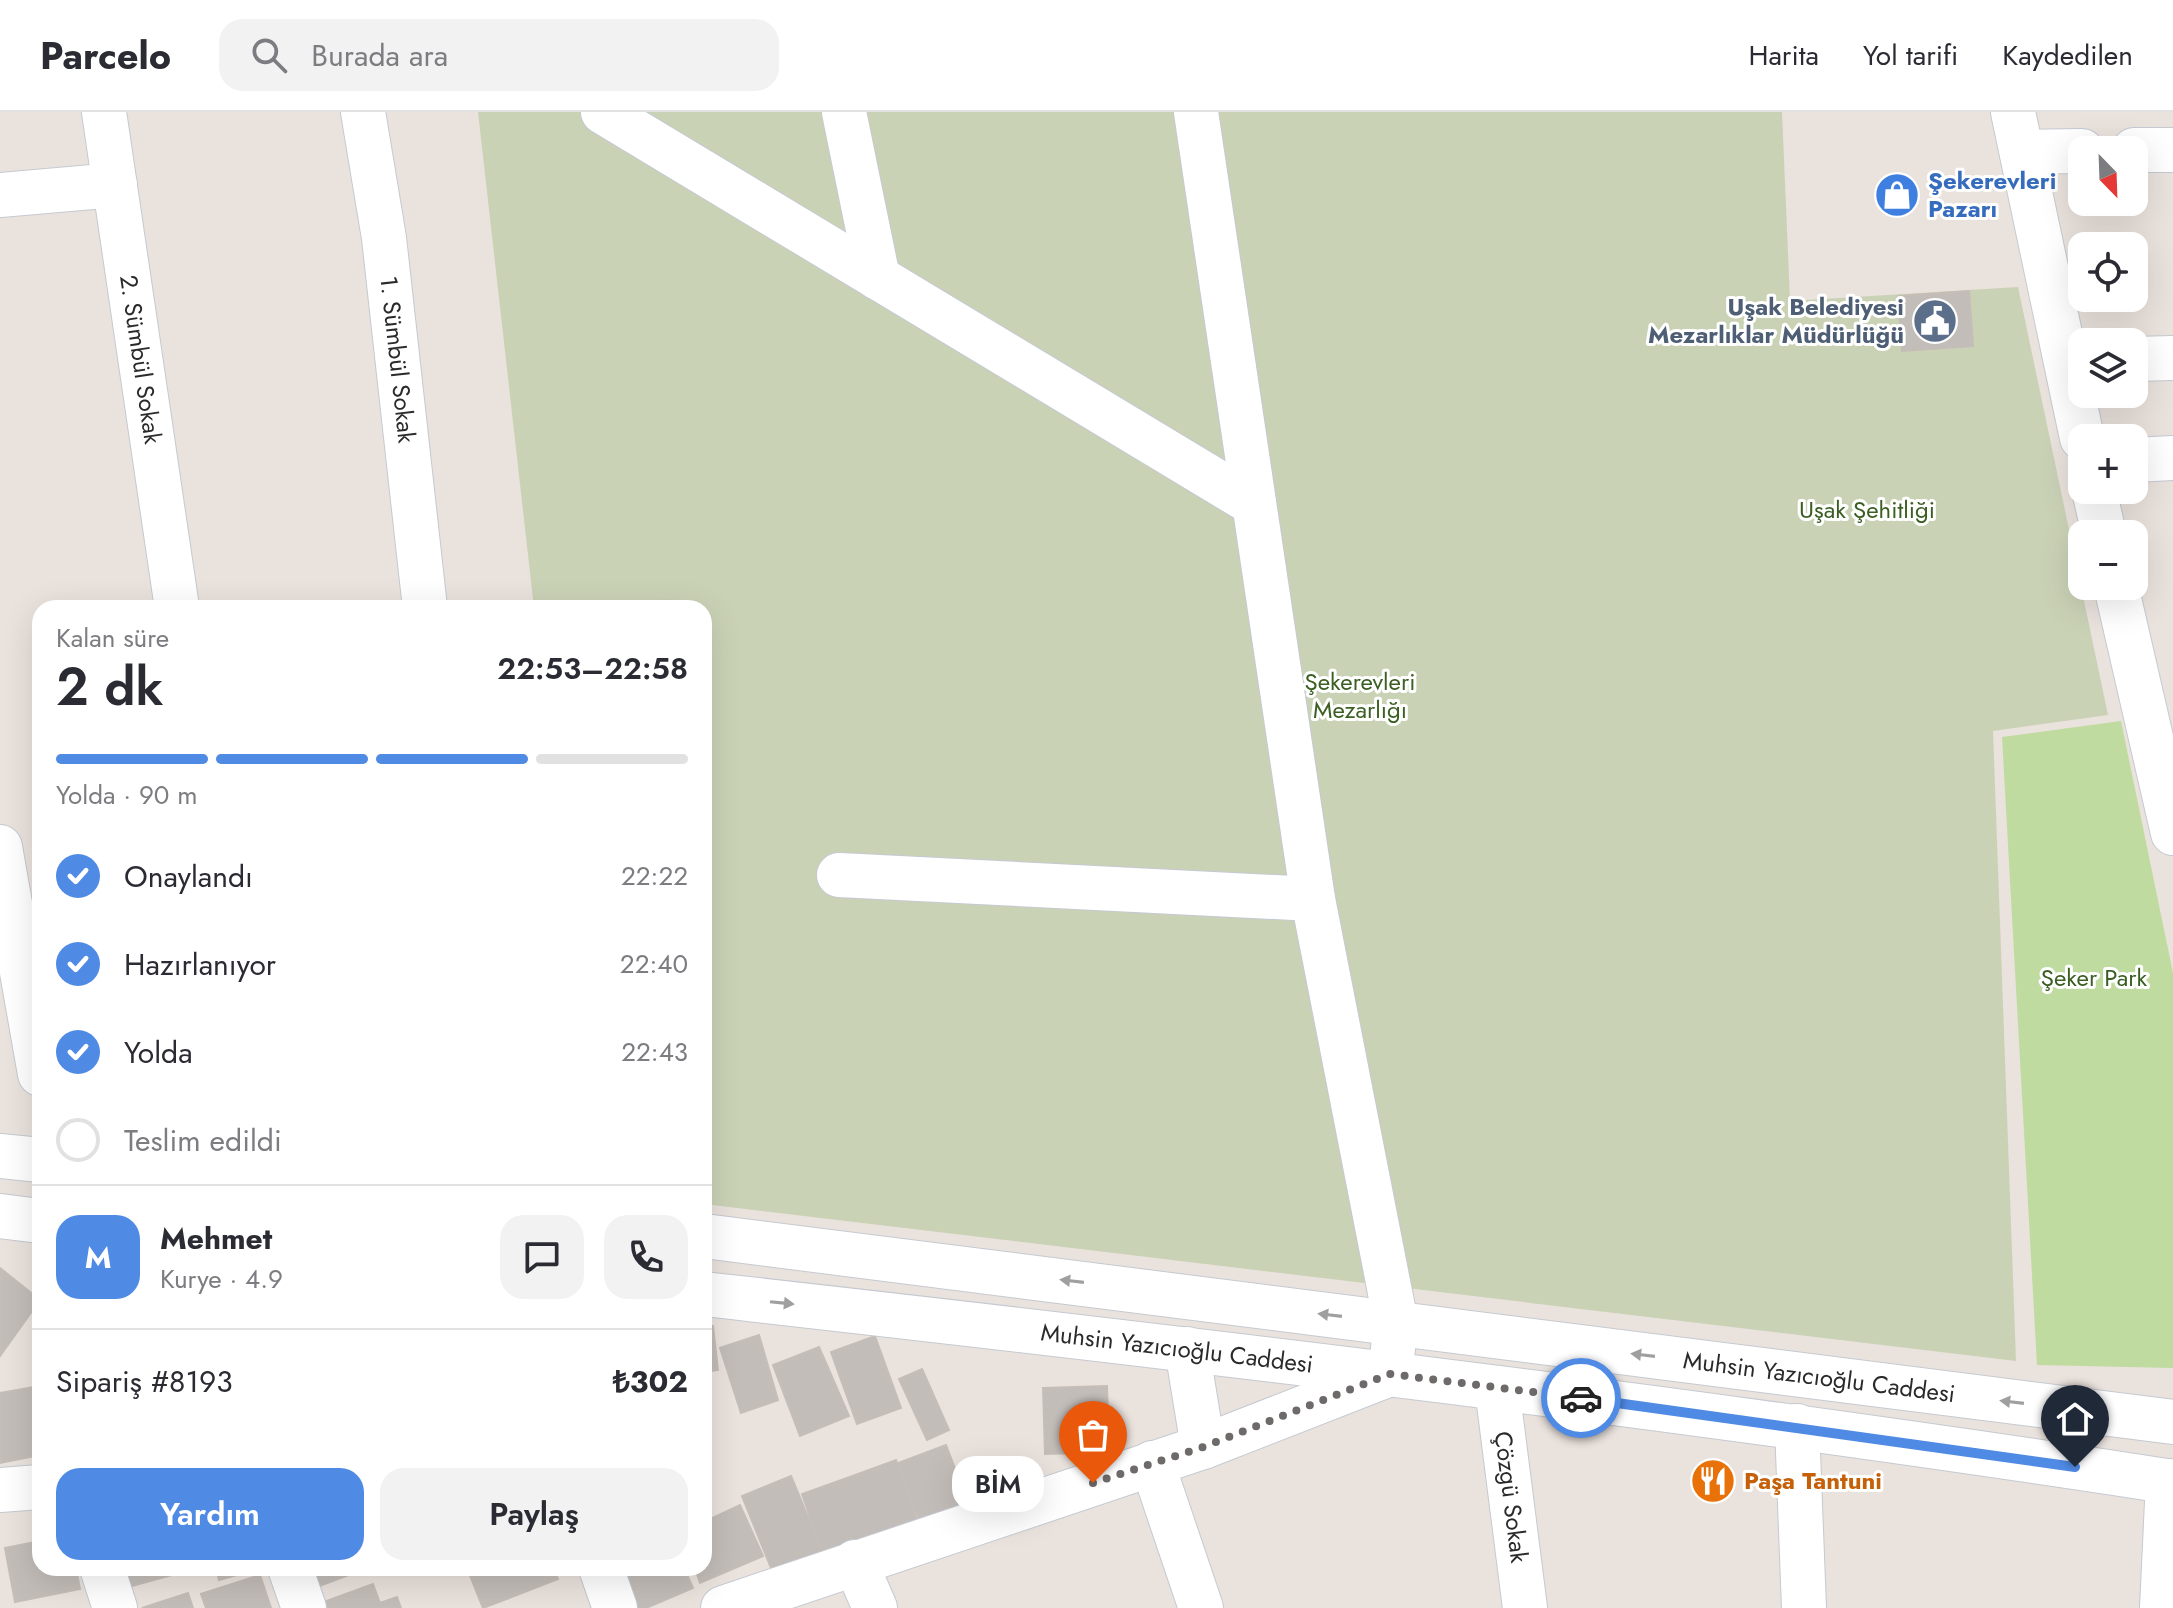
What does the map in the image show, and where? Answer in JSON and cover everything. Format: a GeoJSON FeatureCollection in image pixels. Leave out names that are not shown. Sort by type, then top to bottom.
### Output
{"type":"FeatureCollection","features":[{"type":"Feature","properties":{"kind":"street","name":"2. Sümbül Sokak"},"geometry":{"type":"LineString","coordinates":[[104,112],[176,600]]}},
{"type":"Feature","properties":{"kind":"street","name":"1. Sümbül Sokak"},"geometry":{"type":"LineString","coordinates":[[363,112],[384,238],[424,600]]}},
{"type":"Feature","properties":{"kind":"street"},"geometry":{"type":"LineString","coordinates":[[603,112],[1254,504]]}},
{"type":"Feature","properties":{"kind":"street"},"geometry":{"type":"LineString","coordinates":[[844,112],[878,278]]}},
{"type":"Feature","properties":{"kind":"street"},"geometry":{"type":"LineString","coordinates":[[723,1608],[1203,1447],[1390,1374],[1396,1323],[1313,899],[1196,112]]}},
{"type":"Feature","properties":{"kind":"street"},"geometry":{"type":"LineString","coordinates":[[2017,132],[2068,147]]}},
{"type":"Feature","properties":{"kind":"street"},"geometry":{"type":"LineString","coordinates":[[2017,132],[2068,337]]}},
{"type":"Feature","properties":{"kind":"street"},"geometry":{"type":"LineString","coordinates":[[2148,150],[2173,150]]}},
{"type":"Feature","properties":{"kind":"street"},"geometry":{"type":"LineString","coordinates":[[0,195],[115,185]]}},
{"type":"Feature","properties":{"kind":"street"},"geometry":{"type":"LineString","coordinates":[[2148,359],[2173,358]]}},
{"type":"Feature","properties":{"kind":"street"},"geometry":{"type":"LineString","coordinates":[[2148,459],[2173,458]]}},
{"type":"Feature","properties":{"kind":"street"},"geometry":{"type":"LineString","coordinates":[[2119,600],[2172,826]]}},
{"type":"Feature","properties":{"kind":"street"},"geometry":{"type":"LineString","coordinates":[[0,847],[32,1029]]}},
{"type":"Feature","properties":{"kind":"street"},"geometry":{"type":"LineString","coordinates":[[839,875],[1313,899]]}},
{"type":"Feature","properties":{"kind":"street"},"geometry":{"type":"LineString","coordinates":[[0,1156],[32,1159]]}},
{"type":"Feature","properties":{"kind":"street"},"geometry":{"type":"LineString","coordinates":[[0,1216],[32,1220]]}},
{"type":"Feature","properties":{"kind":"street","name":"Muhsin Yazıcıoğlu Caddesi"},"geometry":{"type":"LineString","coordinates":[[712,1237],[2173,1422]]}},
{"type":"Feature","properties":{"kind":"street","name":"Muhsin Yazıcıoğlu Caddesi"},"geometry":{"type":"LineString","coordinates":[[712,1295],[1390,1374],[1797,1426],[2171,1481]]}},
{"type":"Feature","properties":{"kind":"street"},"geometry":{"type":"LineString","coordinates":[[1187,1349],[1203,1447]]}},
{"type":"Feature","properties":{"kind":"street","name":"Çözgü Sokak"},"geometry":{"type":"LineString","coordinates":[[1497,1388],[1525,1608]]}},
{"type":"Feature","properties":{"kind":"street"},"geometry":{"type":"LineString","coordinates":[[1797,1426],[1804,1608]]}},
{"type":"Feature","properties":{"kind":"street"},"geometry":{"type":"LineString","coordinates":[[1152,1463],[1201,1608]]}},
{"type":"Feature","properties":{"kind":"street"},"geometry":{"type":"LineString","coordinates":[[2162,1608],[2171,1481]]}},
{"type":"Feature","properties":{"kind":"street"},"geometry":{"type":"LineString","coordinates":[[0,1490],[32,1488]]}},
{"type":"Feature","properties":{"kind":"street"},"geometry":{"type":"LineString","coordinates":[[855,1562],[875,1608]]}},
{"type":"Feature","properties":{"kind":"street"},"geometry":{"type":"LineString","coordinates":[[105,1576],[115,1608]]}},
{"type":"Feature","properties":{"kind":"street"},"geometry":{"type":"LineString","coordinates":[[293,1576],[304,1608]]}},
{"type":"Feature","properties":{"kind":"street"},"geometry":{"type":"LineString","coordinates":[[604,1576],[615,1608]]}},
{"type":"Feature","properties":{"kind":"green space","name":"Şekerevleri Mezarlığı"},"geometry":{"type":"Polygon","coordinates":[[[478,112],[1782,112],[1790,301],[2018,287],[2068,525],[2068,600],[2084,600],[2108,715],[1993,731],[2016,1361],[712,1205],[712,600],[533,600],[478,112]]]}},
{"type":"Feature","properties":{"kind":"green space","name":"Şeker Park"},"geometry":{"type":"Polygon","coordinates":[[[2121,721],[2173,973],[2173,1368],[2037,1365],[2002,737],[2121,721]]]}},
{"type":"Feature","properties":{"kind":"building","name":"Uşak Belediyesi Mezarlıklar Müdürlüğü"},"geometry":{"type":"Polygon","coordinates":[[[1969,291],[1973,346],[1902,351],[1898,296],[1969,291]]]}},
{"type":"Feature","properties":{"kind":"building"},"geometry":{"type":"Polygon","coordinates":[[[0,1268],[32,1294],[32,1311],[0,1356],[0,1268]]]}},
{"type":"Feature","properties":{"kind":"building"},"geometry":{"type":"Polygon","coordinates":[[[712,1326],[713,1326],[718,1370],[712,1371],[712,1326]]]}},
{"type":"Feature","properties":{"kind":"building"},"geometry":{"type":"Polygon","coordinates":[[[759,1335],[778,1400],[741,1413],[720,1348],[759,1335]]]}},
{"type":"Feature","properties":{"kind":"building"},"geometry":{"type":"Polygon","coordinates":[[[875,1336],[901,1408],[857,1424],[831,1352],[875,1336]]]}},
{"type":"Feature","properties":{"kind":"building"},"geometry":{"type":"Polygon","coordinates":[[[819,1347],[849,1416],[800,1436],[773,1365],[819,1347]]]}},
{"type":"Feature","properties":{"kind":"building"},"geometry":{"type":"Polygon","coordinates":[[[922,1369],[949,1430],[927,1440],[899,1379],[922,1369]]]}},
{"type":"Feature","properties":{"kind":"building"},"geometry":{"type":"Polygon","coordinates":[[[1107,1386],[1109,1452],[1045,1454],[1043,1388],[1107,1386]]]}},
{"type":"Feature","properties":{"kind":"building"},"geometry":{"type":"Polygon","coordinates":[[[32,1387],[32,1457],[0,1463],[0,1393],[32,1387]]]}},
{"type":"Feature","properties":{"kind":"building"},"geometry":{"type":"Polygon","coordinates":[[[946,1445],[972,1513],[924,1532],[898,1463],[946,1445]]]}},
{"type":"Feature","properties":{"kind":"building"},"geometry":{"type":"Polygon","coordinates":[[[896,1460],[917,1520],[865,1538],[844,1479],[896,1460]]]}},
{"type":"Feature","properties":{"kind":"building"},"geometry":{"type":"Polygon","coordinates":[[[791,1476],[823,1553],[773,1573],[742,1496],[791,1476]]]}},
{"type":"Feature","properties":{"kind":"building"},"geometry":{"type":"Polygon","coordinates":[[[844,1479],[865,1538],[823,1553],[802,1494],[844,1479]]]}},
{"type":"Feature","properties":{"kind":"building"},"geometry":{"type":"Polygon","coordinates":[[[740,1505],[763,1556],[700,1583],[698,1576],[712,1576],[712,1518],[740,1505]]]}},
{"type":"Feature","properties":{"kind":"building"},"geometry":{"type":"Polygon","coordinates":[[[32,1543],[32,1576],[78,1576],[80,1589],[15,1602],[5,1548],[32,1543]]]}},
{"type":"Feature","properties":{"kind":"building"},"geometry":{"type":"Polygon","coordinates":[[[129,1576],[168,1576],[132,1586],[129,1576]]]}},
{"type":"Feature","properties":{"kind":"building"},"geometry":{"type":"Polygon","coordinates":[[[260,1576],[271,1608],[206,1608],[201,1594],[260,1576]]]}},
{"type":"Feature","properties":{"kind":"building"},"geometry":{"type":"Polygon","coordinates":[[[313,1576],[346,1576],[317,1587],[313,1576]]]}},
{"type":"Feature","properties":{"kind":"building"},"geometry":{"type":"Polygon","coordinates":[[[470,1576],[557,1576],[558,1579],[483,1608],[470,1576]]]}},
{"type":"Feature","properties":{"kind":"building"},"geometry":{"type":"Polygon","coordinates":[[[622,1576],[688,1576],[693,1588],[646,1608],[636,1608],[622,1576]]]}},
{"type":"Feature","properties":{"kind":"building"},"geometry":{"type":"Polygon","coordinates":[[[373,1584],[380,1603],[397,1597],[401,1608],[320,1608],[318,1604],[373,1584]]]}},
{"type":"Feature","properties":{"kind":"building"},"geometry":{"type":"Polygon","coordinates":[[[188,1593],[193,1608],[142,1608],[188,1593]]]}},
{"type":"Feature","properties":{"kind":"way so far"},"geometry":{"type":"LineString","coordinates":[[1093,1483],[1203,1447],[1390,1374],[1581,1398]]}},
{"type":"Feature","properties":{"kind":"place","name":"Şekerevleri Pazarı"},"geometry":{"type":"Point","coordinates":[1897,195]}},
{"type":"Feature","properties":{"kind":"place","name":"Uşak Belediyesi Mezarlıklar Müdürlüğü"},"geometry":{"type":"Point","coordinates":[1935,321]}},
{"type":"Feature","properties":{"kind":"place","name":"Paşa Tantuni"},"geometry":{"type":"Point","coordinates":[1713,1481]}},
{"type":"Feature","properties":{"kind":"place","name":"BİM"},"geometry":{"type":"Point","coordinates":[1093,1483]}},
{"type":"Feature","properties":{"kind":"route"},"geometry":{"type":"LineString","coordinates":[[1581,1398],[2075,1467]]}},
{"type":"Feature","properties":{"kind":"park label","name":"Uşak Şehitliği"},"geometry":{"type":"Point","coordinates":[1867,510]}}]}
